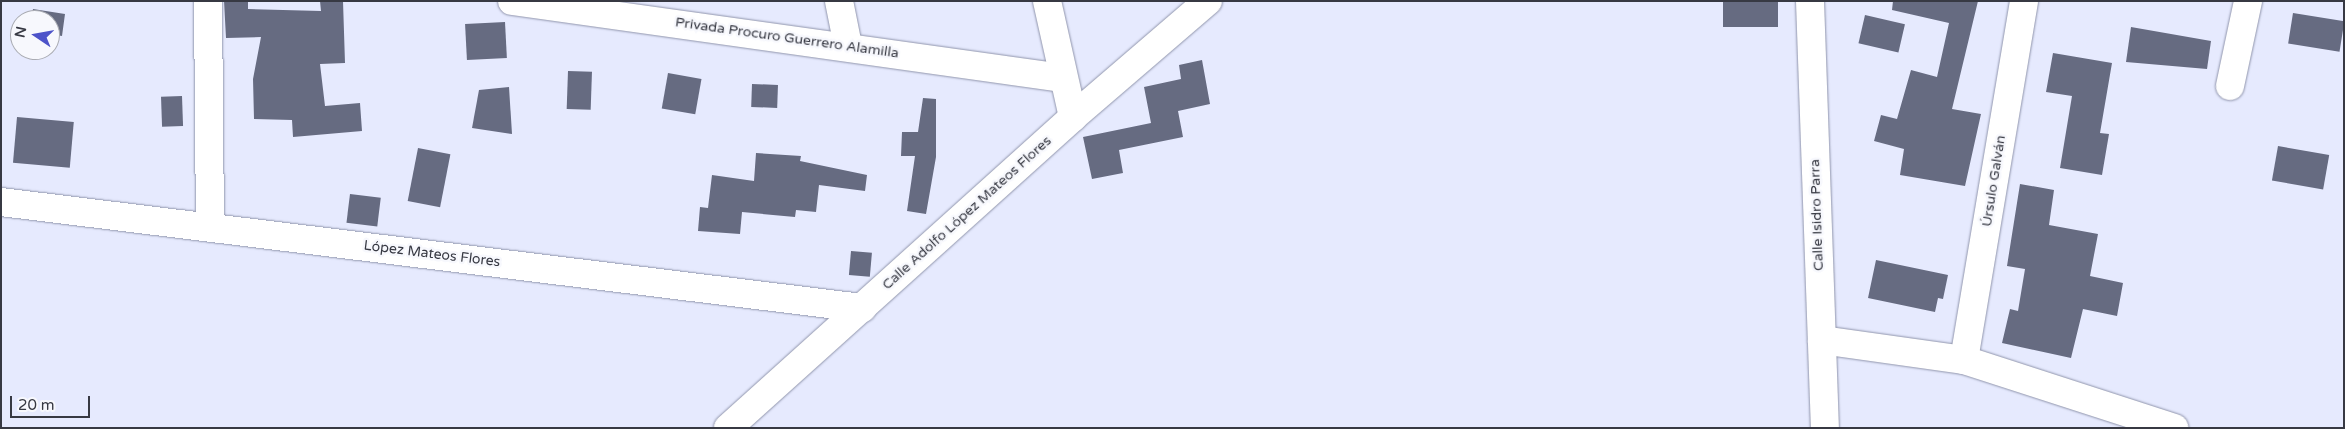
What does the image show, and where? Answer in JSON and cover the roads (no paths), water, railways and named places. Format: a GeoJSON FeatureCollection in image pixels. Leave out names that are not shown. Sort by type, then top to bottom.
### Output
{"type":"FeatureCollection","features":[{"type":"Feature","properties":{"kind":"street"},"geometry":{"type":"LineString","coordinates":[[208,1],[210,226]]}},
{"type":"Feature","properties":{"kind":"street","name":"Privada Procuro Guerrero Alamilla"},"geometry":{"type":"LineString","coordinates":[[512,1],[631,8],[848,46],[1062,78]]}},
{"type":"Feature","properties":{"kind":"street"},"geometry":{"type":"LineString","coordinates":[[840,1],[848,46]]}},
{"type":"Feature","properties":{"kind":"street"},"geometry":{"type":"LineString","coordinates":[[1047,1],[1062,78],[1073,117]]}},
{"type":"Feature","properties":{"kind":"street","name":"Calle Adolfo López Mateos Flores"},"geometry":{"type":"LineString","coordinates":[[728,428],[1073,117],[1208,1]]}},
{"type":"Feature","properties":{"kind":"street","name":"Calle Isidro Parra"},"geometry":{"type":"LineString","coordinates":[[1810,1],[1824,428]]}},
{"type":"Feature","properties":{"kind":"street","name":"Úrsulo Galván"},"geometry":{"type":"LineString","coordinates":[[1964,360],[2024,1]]}},
{"type":"Feature","properties":{"kind":"street"},"geometry":{"type":"LineString","coordinates":[[2230,86],[2248,1]]}},
{"type":"Feature","properties":{"kind":"street","name":"López Mateos Flores"},"geometry":{"type":"LineString","coordinates":[[1,202],[210,226],[862,308]]}},
{"type":"Feature","properties":{"kind":"street"},"geometry":{"type":"LineString","coordinates":[[1822,340],[1964,360],[2174,428]]}}]}
